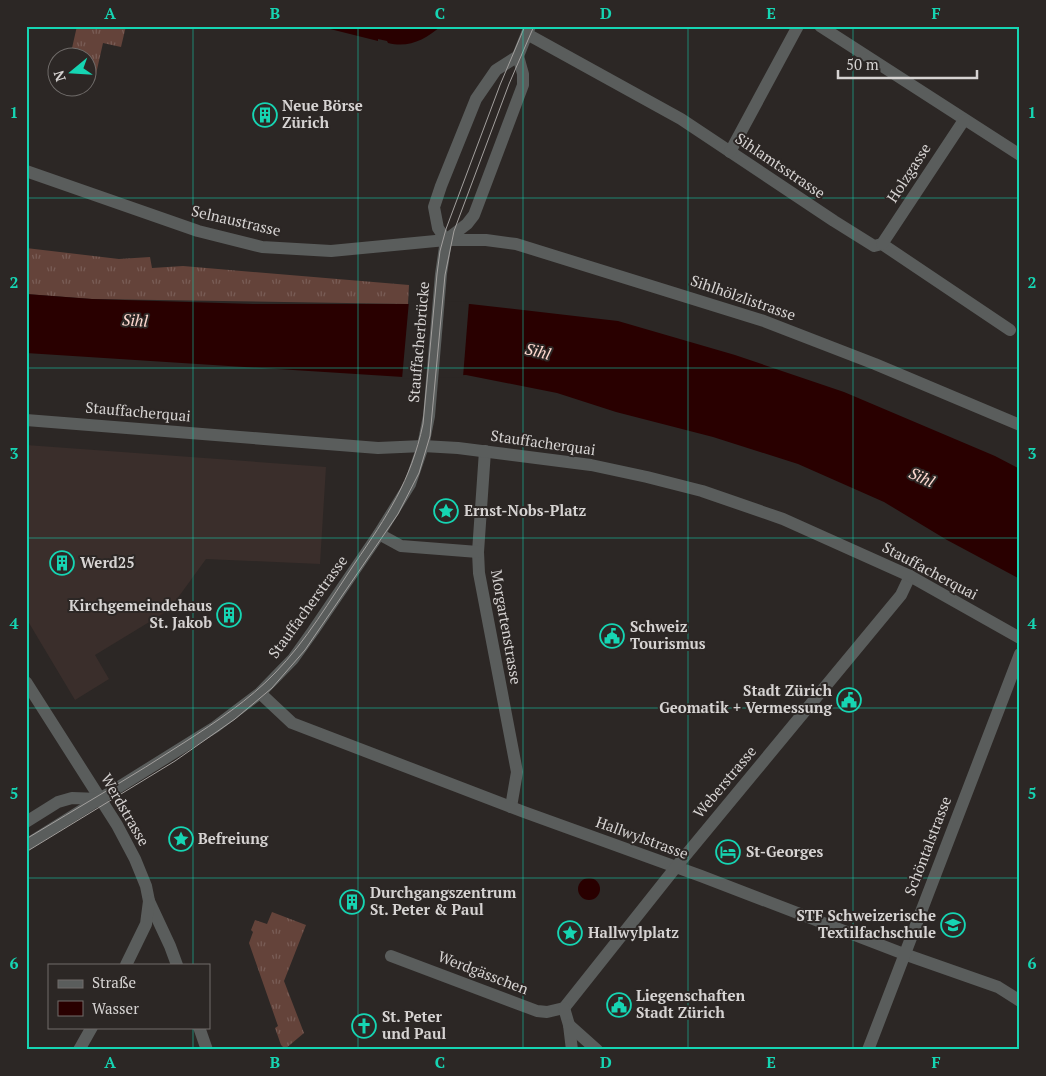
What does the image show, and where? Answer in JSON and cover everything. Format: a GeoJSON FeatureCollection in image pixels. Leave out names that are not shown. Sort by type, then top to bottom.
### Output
{"type":"FeatureCollection","features":[{"type":"Feature","properties":{"kind":"street"},"geometry":{"type":"LineString","coordinates":[[730,152],[798,26]]}},
{"type":"Feature","properties":{"kind":"street"},"geometry":{"type":"LineString","coordinates":[[820,26],[964,120],[1020,154]]}},
{"type":"Feature","properties":{"kind":"street"},"geometry":{"type":"LineString","coordinates":[[518,56],[523,74],[523,85],[474,215],[467,224],[446,240],[438,228],[434,207],[441,186],[476,99],[496,70],[518,56],[529,30]]}},
{"type":"Feature","properties":{"kind":"street","name":"Sihlamtsstrasse"},"geometry":{"type":"LineString","coordinates":[[529,30],[674,115],[874,246],[882,244],[1010,330]]}},
{"type":"Feature","properties":{"kind":"street","name":"Holzgasse"},"geometry":{"type":"LineString","coordinates":[[882,244],[964,120]]}},
{"type":"Feature","properties":{"kind":"street","name":"Selnaustrasse"},"geometry":{"type":"LineString","coordinates":[[26,171],[198,231],[262,247],[331,251],[446,240]]}},
{"type":"Feature","properties":{"kind":"street","name":"Stauffacherbrücke"},"geometry":{"type":"LineString","coordinates":[[423,446],[427,430],[446,240]]}},
{"type":"Feature","properties":{"kind":"street","name":"Sihlhölzlistrasse"},"geometry":{"type":"LineString","coordinates":[[446,240],[486,240],[516,244],[702,300],[764,321],[867,361],[1020,425]]}},
{"type":"Feature","properties":{"kind":"street","name":"Stauffacherquai"},"geometry":{"type":"LineString","coordinates":[[26,420],[378,448],[423,446],[485,451],[591,465],[647,477],[702,492],[783,518],[910,576],[1020,638]]}},
{"type":"Feature","properties":{"kind":"street","name":"Stauffacherstrasse"},"geometry":{"type":"LineString","coordinates":[[26,845],[215,727],[260,693],[280,673],[313,632],[379,534],[410,484],[423,446]]}},
{"type":"Feature","properties":{"kind":"street","name":"Morgartenstrasse"},"geometry":{"type":"LineString","coordinates":[[485,451],[478,552],[479,572],[517,772],[511,807]]}},
{"type":"Feature","properties":{"kind":"street"},"geometry":{"type":"LineString","coordinates":[[379,534],[401,546],[478,552]]}},
{"type":"Feature","properties":{"kind":"street","name":"Weberstrasse"},"geometry":{"type":"LineString","coordinates":[[564,1008],[676,867],[901,595],[910,576]]}},
{"type":"Feature","properties":{"kind":"street","name":"Schöntalstrasse"},"geometry":{"type":"LineString","coordinates":[[868,1050],[1020,654]]}},
{"type":"Feature","properties":{"kind":"street","name":"Werdstrasse"},"geometry":{"type":"LineString","coordinates":[[26,682],[100,799],[135,859],[146,886],[149,901],[177,964]]}},
{"type":"Feature","properties":{"kind":"street","name":"Hallwylstrasse"},"geometry":{"type":"LineString","coordinates":[[260,693],[292,723],[904,954],[998,987],[1020,1001]]}},
{"type":"Feature","properties":{"kind":"street"},"geometry":{"type":"LineString","coordinates":[[26,822],[58,802],[72,798],[100,799]]}},
{"type":"Feature","properties":{"kind":"street"},"geometry":{"type":"LineString","coordinates":[[126,964],[146,924],[149,901]]}},
{"type":"Feature","properties":{"kind":"street","name":"Werdgässchen"},"geometry":{"type":"LineString","coordinates":[[391,956],[537,1011],[547,1012],[564,1008]]}},
{"type":"Feature","properties":{"kind":"street"},"geometry":{"type":"LineString","coordinates":[[564,1008],[572,1050]]}},
{"type":"Feature","properties":{"kind":"street"},"geometry":{"type":"LineString","coordinates":[[568,1025],[597,1050]]}},
{"type":"Feature","properties":{"kind":"street"},"geometry":{"type":"LineString","coordinates":[[79,1050],[91,1028]]}},
{"type":"Feature","properties":{"kind":"street"},"geometry":{"type":"LineString","coordinates":[[199,1028],[207,1050]]}},
{"type":"Feature","properties":{"kind":"shaded area"},"geometry":{"type":"Polygon","coordinates":[[[26,445],[326,467],[320,564],[206,559],[169,610],[95,655],[109,679],[75,700],[26,618],[26,445]]]}},
{"type":"Feature","properties":{"kind":"green space"},"geometry":{"type":"Polygon","coordinates":[[[77,26],[126,26],[121,47],[103,43],[98,65],[98,48],[72,48],[77,26]]]}},
{"type":"Feature","properties":{"kind":"green space"},"geometry":{"type":"Polygon","coordinates":[[[26,248],[119,259],[150,257],[152,268],[183,266],[409,285],[408,304],[92,299],[26,294],[26,248]]]}},
{"type":"Feature","properties":{"kind":"green space"},"geometry":{"type":"Polygon","coordinates":[[[272,912],[306,925],[284,981],[304,1033],[285,1049],[281,1045],[275,1028],[278,1026],[249,943],[255,920],[267,924],[272,912]]]}},
{"type":"Feature","properties":{"kind":"water"},"geometry":{"type":"Polygon","coordinates":[[[318,26],[441,26],[416,42],[396,44],[318,26]]]}},
{"type":"Feature","properties":{"kind":"water","name":"Sihl"},"geometry":{"type":"Polygon","coordinates":[[[26,294],[92,299],[253,304],[470,304],[618,321],[735,355],[844,392],[995,456],[1020,469],[1020,579],[947,540],[884,502],[798,464],[713,437],[616,412],[557,393],[466,375],[403,377],[26,353],[26,294]]]}},
{"type":"Feature","properties":{"kind":"water"},"geometry":{"type":"Polygon","coordinates":[[[589,878],[597,881],[600,889],[597,897],[589,900],[581,897],[578,889],[581,881],[589,878]]]}},
{"type":"Feature","properties":{"kind":"pier"},"geometry":{"type":"Polygon","coordinates":[[[409,301],[469,302],[463,377],[402,379],[409,301]]]}},
{"type":"Feature","properties":{"kind":"tram line"},"geometry":{"type":"LineString","coordinates":[[26,839],[165,755],[232,710],[265,683],[287,660],[308,633],[367,546],[397,497],[405,481],[418,444],[423,424],[440,251],[446,229],[500,85],[525,26]]}},
{"type":"Feature","properties":{"kind":"tram line"},"geometry":{"type":"LineString","coordinates":[[26,852],[175,761],[235,719],[272,688],[305,650],[398,514],[419,473],[430,436],[445,275],[454,231],[509,84],[534,26]]}},
{"type":"Feature","properties":{"kind":"place","name":"Neue Börse Zürich"},"geometry":{"type":"Point","coordinates":[265,115]}},
{"type":"Feature","properties":{"kind":"place","name":"Ernst-Nobs-Platz"},"geometry":{"type":"Point","coordinates":[446,511]}},
{"type":"Feature","properties":{"kind":"place","name":"Werd25"},"geometry":{"type":"Point","coordinates":[62,563]}},
{"type":"Feature","properties":{"kind":"place","name":"Kirchgemeindehaus St. Jakob"},"geometry":{"type":"Point","coordinates":[229,615]}},
{"type":"Feature","properties":{"kind":"place","name":"Schweiz Tourismus"},"geometry":{"type":"Point","coordinates":[612,636]}},
{"type":"Feature","properties":{"kind":"place","name":"Stadt Zürich Geomatik + Vermessung"},"geometry":{"type":"Point","coordinates":[849,700]}},
{"type":"Feature","properties":{"kind":"place","name":"Befreiung"},"geometry":{"type":"Point","coordinates":[181,839]}},
{"type":"Feature","properties":{"kind":"place","name":"St-Georges"},"geometry":{"type":"Point","coordinates":[728,852]}},
{"type":"Feature","properties":{"kind":"place","name":"Durchgangszentrum St. Peter & Paul"},"geometry":{"type":"Point","coordinates":[352,902]}},
{"type":"Feature","properties":{"kind":"place","name":"STF Schweizerische Textilfachschule"},"geometry":{"type":"Point","coordinates":[953,925]}},
{"type":"Feature","properties":{"kind":"place","name":"Hallwylplatz"},"geometry":{"type":"Point","coordinates":[570,933]}},
{"type":"Feature","properties":{"kind":"place","name":"Liegenschaften Stadt Zürich"},"geometry":{"type":"Point","coordinates":[619,1005]}},
{"type":"Feature","properties":{"kind":"place","name":"St. Peter und Paul"},"geometry":{"type":"Point","coordinates":[364,1026]}}]}
